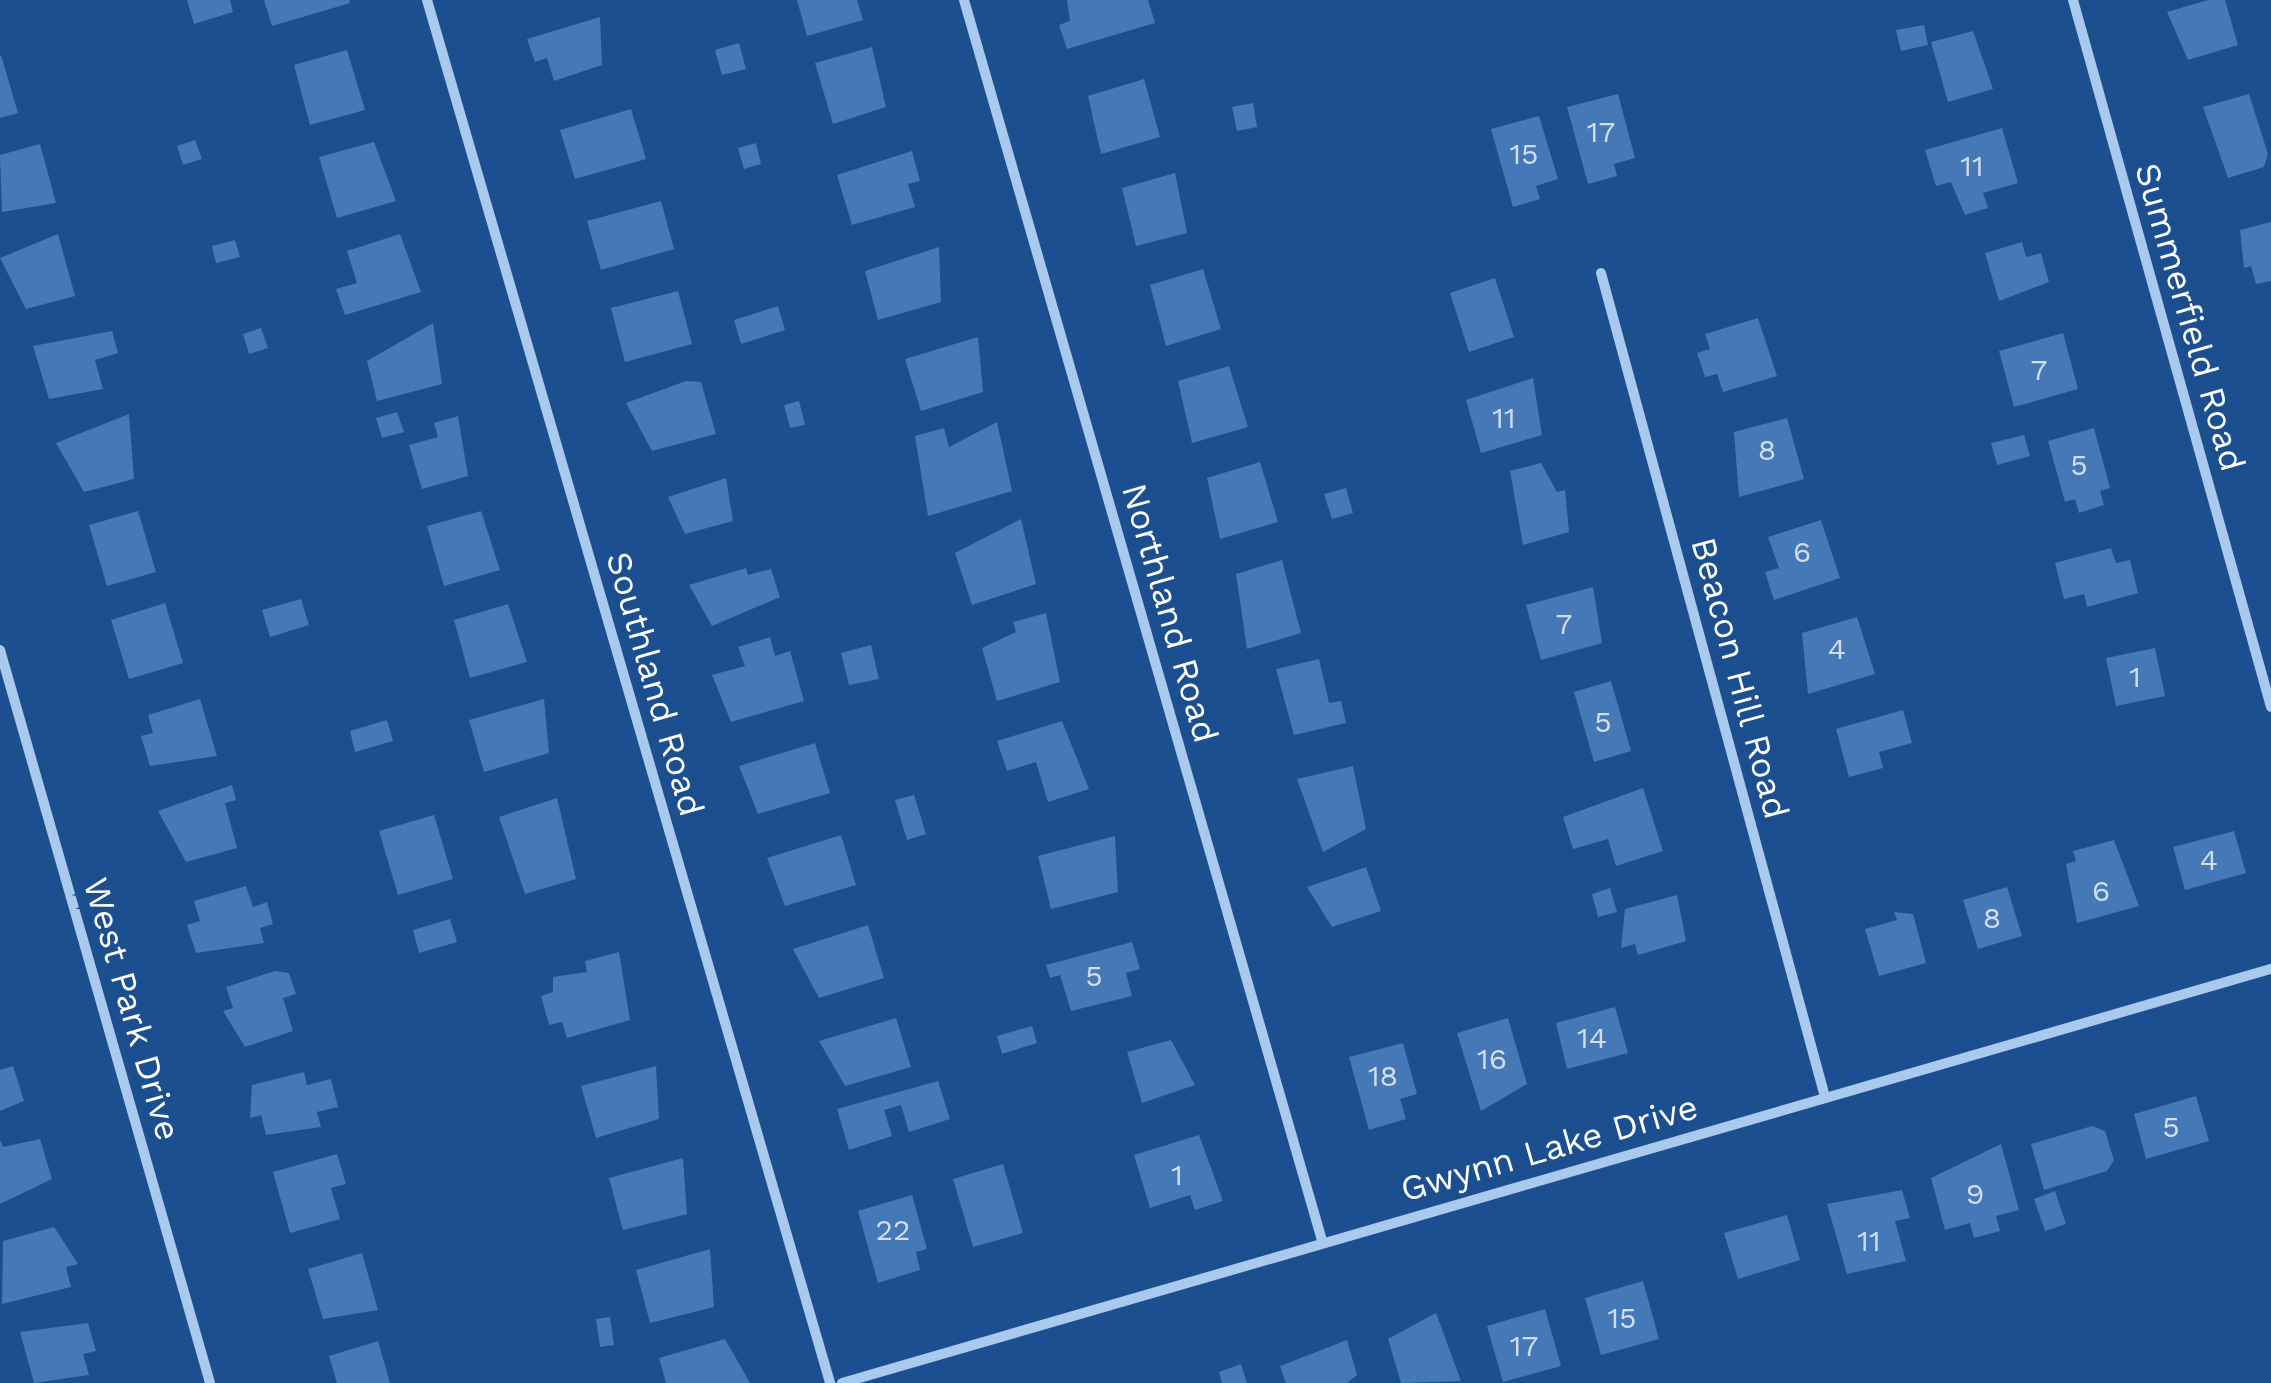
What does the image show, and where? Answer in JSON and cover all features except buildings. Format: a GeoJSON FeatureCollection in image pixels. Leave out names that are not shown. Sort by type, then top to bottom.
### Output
{"type":"FeatureCollection","features":[{"type":"Feature","properties":{"kind":"street","name":"Southland Road"},"geometry":{"type":"LineString","coordinates":[[427,0],[830,1383]]}},
{"type":"Feature","properties":{"kind":"street","name":"Northland Road"},"geometry":{"type":"LineString","coordinates":[[964,0],[1322,1240]]}},
{"type":"Feature","properties":{"kind":"street","name":"Summerfield Road"},"geometry":{"type":"LineString","coordinates":[[2073,0],[2271,707]]}},
{"type":"Feature","properties":{"kind":"street","name":"Beacon Hill Road"},"geometry":{"type":"LineString","coordinates":[[1600,273],[1826,1098]]}},
{"type":"Feature","properties":{"kind":"street","name":"West Park Drive"},"geometry":{"type":"LineString","coordinates":[[0,650],[210,1383]]}},
{"type":"Feature","properties":{"kind":"street","name":"Gwynn Lake Drive"},"geometry":{"type":"LineString","coordinates":[[842,1383],[1322,1240],[2271,969]]}}]}
